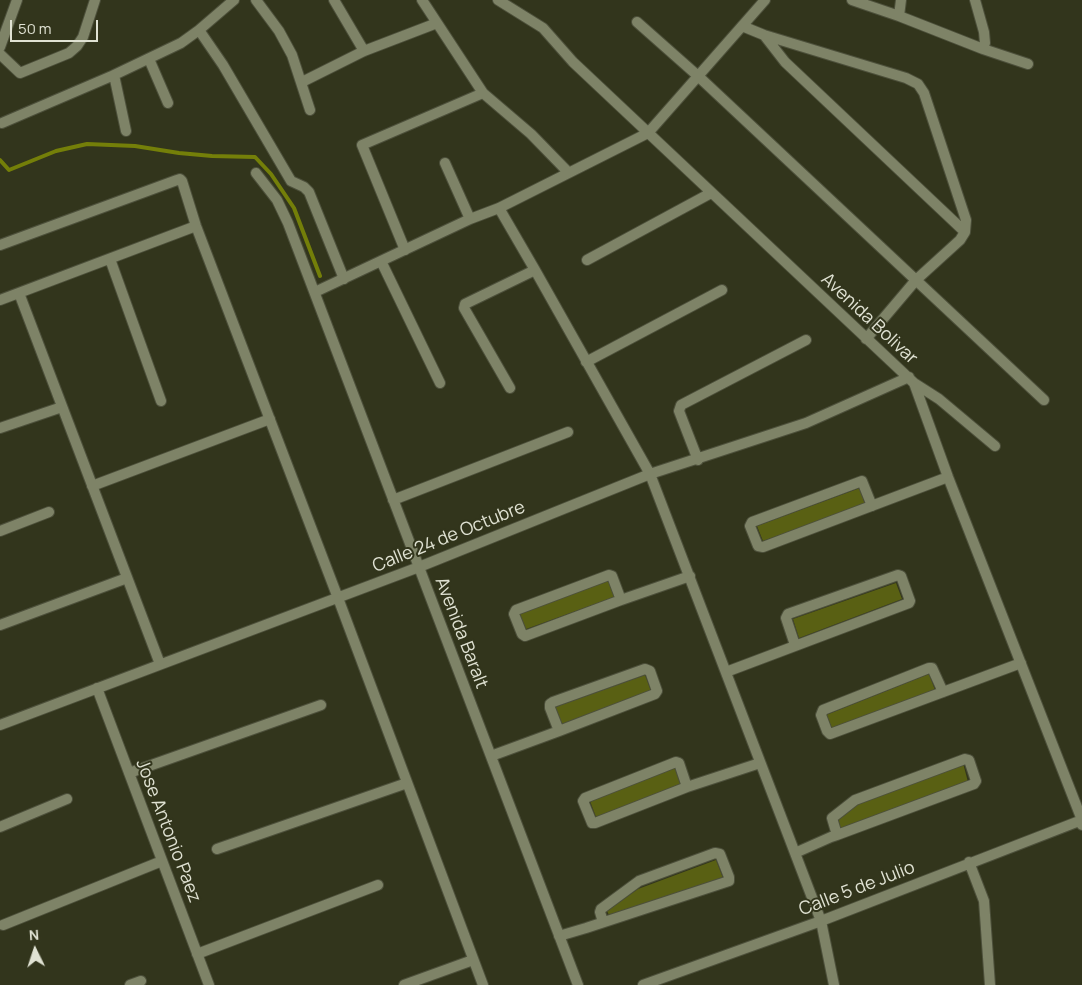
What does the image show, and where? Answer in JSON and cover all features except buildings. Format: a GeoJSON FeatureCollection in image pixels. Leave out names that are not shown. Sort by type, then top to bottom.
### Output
{"type":"FeatureCollection","features":[{"type":"Feature","properties":{"kind":"street"},"geometry":{"type":"LineString","coordinates":[[0,47],[17,0]]}},
{"type":"Feature","properties":{"kind":"street"},"geometry":{"type":"LineString","coordinates":[[0,54],[20,73],[69,53],[78,46],[83,37],[95,0]]}},
{"type":"Feature","properties":{"kind":"street"},"geometry":{"type":"LineString","coordinates":[[2,123],[114,75],[181,43],[234,0]]}},
{"type":"Feature","properties":{"kind":"street"},"geometry":{"type":"LineString","coordinates":[[256,0],[279,31],[292,55],[310,110]]}},
{"type":"Feature","properties":{"kind":"street"},"geometry":{"type":"LineString","coordinates":[[334,0],[364,51]]}},
{"type":"Feature","properties":{"kind":"street","name":"Avenida Bolivar"},"geometry":{"type":"LineString","coordinates":[[498,0],[543,28],[573,62],[911,380],[1082,820],[1082,825]]}},
{"type":"Feature","properties":{"kind":"street"},"geometry":{"type":"LineString","coordinates":[[315,292],[470,219],[498,208],[648,133],[765,0]]}},
{"type":"Feature","properties":{"kind":"street"},"geometry":{"type":"LineString","coordinates":[[852,0],[1028,64]]}},
{"type":"Feature","properties":{"kind":"street"},"geometry":{"type":"LineString","coordinates":[[899,16],[901,0]]}},
{"type":"Feature","properties":{"kind":"street"},"geometry":{"type":"LineString","coordinates":[[975,0],[984,32],[985,44],[983,49]]}},
{"type":"Feature","properties":{"kind":"street"},"geometry":{"type":"LineString","coordinates":[[426,2],[437,23],[483,93],[531,134],[568,172]]}},
{"type":"Feature","properties":{"kind":"street"},"geometry":{"type":"LineString","coordinates":[[637,22],[698,76],[1044,400]]}},
{"type":"Feature","properties":{"kind":"street"},"geometry":{"type":"LineString","coordinates":[[302,82],[364,51],[437,23]]}},
{"type":"Feature","properties":{"kind":"street"},"geometry":{"type":"LineString","coordinates":[[742,26],[764,35],[906,78],[918,84],[924,93],[966,220],[965,232],[960,240],[916,280],[866,339]]}},
{"type":"Feature","properties":{"kind":"street"},"geometry":{"type":"LineString","coordinates":[[199,30],[223,65],[291,181],[304,187],[309,192],[344,279]]}},
{"type":"Feature","properties":{"kind":"street"},"geometry":{"type":"LineString","coordinates":[[764,35],[785,62],[965,232]]}},
{"type":"Feature","properties":{"kind":"street"},"geometry":{"type":"LineString","coordinates":[[150,58],[168,103]]}},
{"type":"Feature","properties":{"kind":"street"},"geometry":{"type":"LineString","coordinates":[[114,75],[126,131]]}},
{"type":"Feature","properties":{"kind":"street"},"geometry":{"type":"LineString","coordinates":[[405,250],[362,145],[483,93]]}},
{"type":"Feature","properties":{"kind":"street"},"geometry":{"type":"LineString","coordinates":[[445,162],[470,219]]}},
{"type":"Feature","properties":{"kind":"street","name":"Avenida Baralt"},"geometry":{"type":"LineString","coordinates":[[256,173],[277,200],[315,292],[578,985]]}},
{"type":"Feature","properties":{"kind":"street"},"geometry":{"type":"LineString","coordinates":[[0,245],[180,179],[182,181],[196,226],[483,985]]}},
{"type":"Feature","properties":{"kind":"street"},"geometry":{"type":"LineString","coordinates":[[587,260],[711,193]]}},
{"type":"Feature","properties":{"kind":"street"},"geometry":{"type":"LineString","coordinates":[[498,208],[536,270],[650,474],[820,922],[834,985]]}},
{"type":"Feature","properties":{"kind":"street"},"geometry":{"type":"LineString","coordinates":[[0,300],[196,226]]}},
{"type":"Feature","properties":{"kind":"street"},"geometry":{"type":"LineString","coordinates":[[110,259],[161,400]]}},
{"type":"Feature","properties":{"kind":"street"},"geometry":{"type":"LineString","coordinates":[[381,262],[440,383]]}},
{"type":"Feature","properties":{"kind":"street"},"geometry":{"type":"LineString","coordinates":[[510,388],[464,308],[465,304],[536,270]]}},
{"type":"Feature","properties":{"kind":"street"},"geometry":{"type":"LineString","coordinates":[[586,362],[722,290]]}},
{"type":"Feature","properties":{"kind":"street"},"geometry":{"type":"LineString","coordinates":[[19,293],[160,664]]}},
{"type":"Feature","properties":{"kind":"street"},"geometry":{"type":"LineString","coordinates":[[698,460],[679,411],[681,406],[806,340]]}},
{"type":"Feature","properties":{"kind":"street"},"geometry":{"type":"LineString","coordinates":[[911,380],[939,399],[995,446]]}},
{"type":"Feature","properties":{"kind":"street","name":"Calle 24 de Octubre"},"geometry":{"type":"LineString","coordinates":[[0,725],[419,567],[650,474],[698,460],[806,422],[911,380]]}},
{"type":"Feature","properties":{"kind":"street"},"geometry":{"type":"LineString","coordinates":[[0,428],[62,406]]}},
{"type":"Feature","properties":{"kind":"street"},"geometry":{"type":"LineString","coordinates":[[92,486],[270,419]]}},
{"type":"Feature","properties":{"kind":"street"},"geometry":{"type":"LineString","coordinates":[[394,500],[568,432]]}},
{"type":"Feature","properties":{"kind":"street"},"geometry":{"type":"LineString","coordinates":[[872,506],[862,481],[752,522],[750,526],[758,546],[762,547],[872,506],[948,477]]}},
{"type":"Feature","properties":{"kind":"street"},"geometry":{"type":"LineString","coordinates":[[0,531],[49,512]]}},
{"type":"Feature","properties":{"kind":"street"},"geometry":{"type":"LineString","coordinates":[[621,600],[612,576],[609,575],[516,610],[514,614],[522,634],[525,636],[690,576]]}},
{"type":"Feature","properties":{"kind":"street"},"geometry":{"type":"LineString","coordinates":[[726,672],[795,644],[909,603],[910,600],[901,576],[898,575],[788,614],[786,618],[795,644]]}},
{"type":"Feature","properties":{"kind":"street"},"geometry":{"type":"LineString","coordinates":[[0,625],[127,578]]}},
{"type":"Feature","properties":{"kind":"street"},"geometry":{"type":"LineString","coordinates":[[942,692],[933,670],[929,668],[822,710],[821,715],[830,734],[942,692],[1020,662]]}},
{"type":"Feature","properties":{"kind":"street"},"geometry":{"type":"LineString","coordinates":[[491,756],[559,731],[654,694],[657,691],[650,671],[645,669],[553,702],[550,704],[550,708],[559,731]]}},
{"type":"Feature","properties":{"kind":"street","name":"Jose Antonio Paez"},"geometry":{"type":"LineString","coordinates":[[97,688],[209,985]]}},
{"type":"Feature","properties":{"kind":"street"},"geometry":{"type":"LineString","coordinates":[[130,773],[321,705]]}},
{"type":"Feature","properties":{"kind":"street"},"geometry":{"type":"LineString","coordinates":[[794,853],[974,784],[976,780],[969,760],[964,759],[854,800],[832,818],[837,835]]}},
{"type":"Feature","properties":{"kind":"street"},"geometry":{"type":"LineString","coordinates":[[687,787],[679,763],[676,762],[585,798],[584,801],[592,822],[595,823],[687,787],[760,763]]}},
{"type":"Feature","properties":{"kind":"street"},"geometry":{"type":"LineString","coordinates":[[217,849],[407,783]]}},
{"type":"Feature","properties":{"kind":"street"},"geometry":{"type":"LineString","coordinates":[[0,826],[67,799]]}},
{"type":"Feature","properties":{"kind":"street","name":"Calle 5 de Julio"},"geometry":{"type":"LineString","coordinates":[[643,985],[820,922],[1082,820]]}},
{"type":"Feature","properties":{"kind":"street"},"geometry":{"type":"LineString","coordinates":[[559,936],[603,922],[729,881],[720,854],[715,853],[639,881],[601,909],[603,922]]}},
{"type":"Feature","properties":{"kind":"street"},"geometry":{"type":"LineString","coordinates":[[3,925],[162,861]]}},
{"type":"Feature","properties":{"kind":"street"},"geometry":{"type":"LineString","coordinates":[[970,862],[984,901],[990,985]]}},
{"type":"Feature","properties":{"kind":"street"},"geometry":{"type":"LineString","coordinates":[[197,954],[378,885]]}},
{"type":"Feature","properties":{"kind":"street"},"geometry":{"type":"LineString","coordinates":[[404,985],[473,960]]}},
{"type":"Feature","properties":{"kind":"street"},"geometry":{"type":"LineString","coordinates":[[130,985],[141,981]]}},
{"type":"Feature","properties":{"kind":"green space"},"geometry":{"type":"Polygon","coordinates":[[[860,488],[865,505],[763,541],[757,526],[860,488]]]}},
{"type":"Feature","properties":{"kind":"green space"},"geometry":{"type":"Polygon","coordinates":[[[609,579],[615,597],[526,629],[519,614],[609,579]]]}},
{"type":"Feature","properties":{"kind":"green space"},"geometry":{"type":"Polygon","coordinates":[[[896,583],[902,599],[799,638],[793,619],[896,583]]]}},
{"type":"Feature","properties":{"kind":"green space"},"geometry":{"type":"Polygon","coordinates":[[[929,674],[935,690],[832,728],[826,715],[929,674]]]}},
{"type":"Feature","properties":{"kind":"green space"},"geometry":{"type":"Polygon","coordinates":[[[645,675],[651,691],[561,725],[555,707],[645,675]]]}},
{"type":"Feature","properties":{"kind":"green space"},"geometry":{"type":"Polygon","coordinates":[[[963,763],[968,782],[841,829],[836,817],[852,804],[963,763]]]}},
{"type":"Feature","properties":{"kind":"green space"},"geometry":{"type":"Polygon","coordinates":[[[675,768],[683,785],[596,817],[590,801],[675,768]]]}},
{"type":"Feature","properties":{"kind":"green space"},"geometry":{"type":"Polygon","coordinates":[[[716,860],[723,878],[609,915],[607,911],[638,889],[716,860]]]}},
{"type":"Feature","properties":{"kind":"waterway"},"geometry":{"type":"LineString","coordinates":[[0,160],[9,170],[56,151],[87,144],[135,146],[212,156],[255,157],[271,174],[294,208],[320,276]]}}]}
